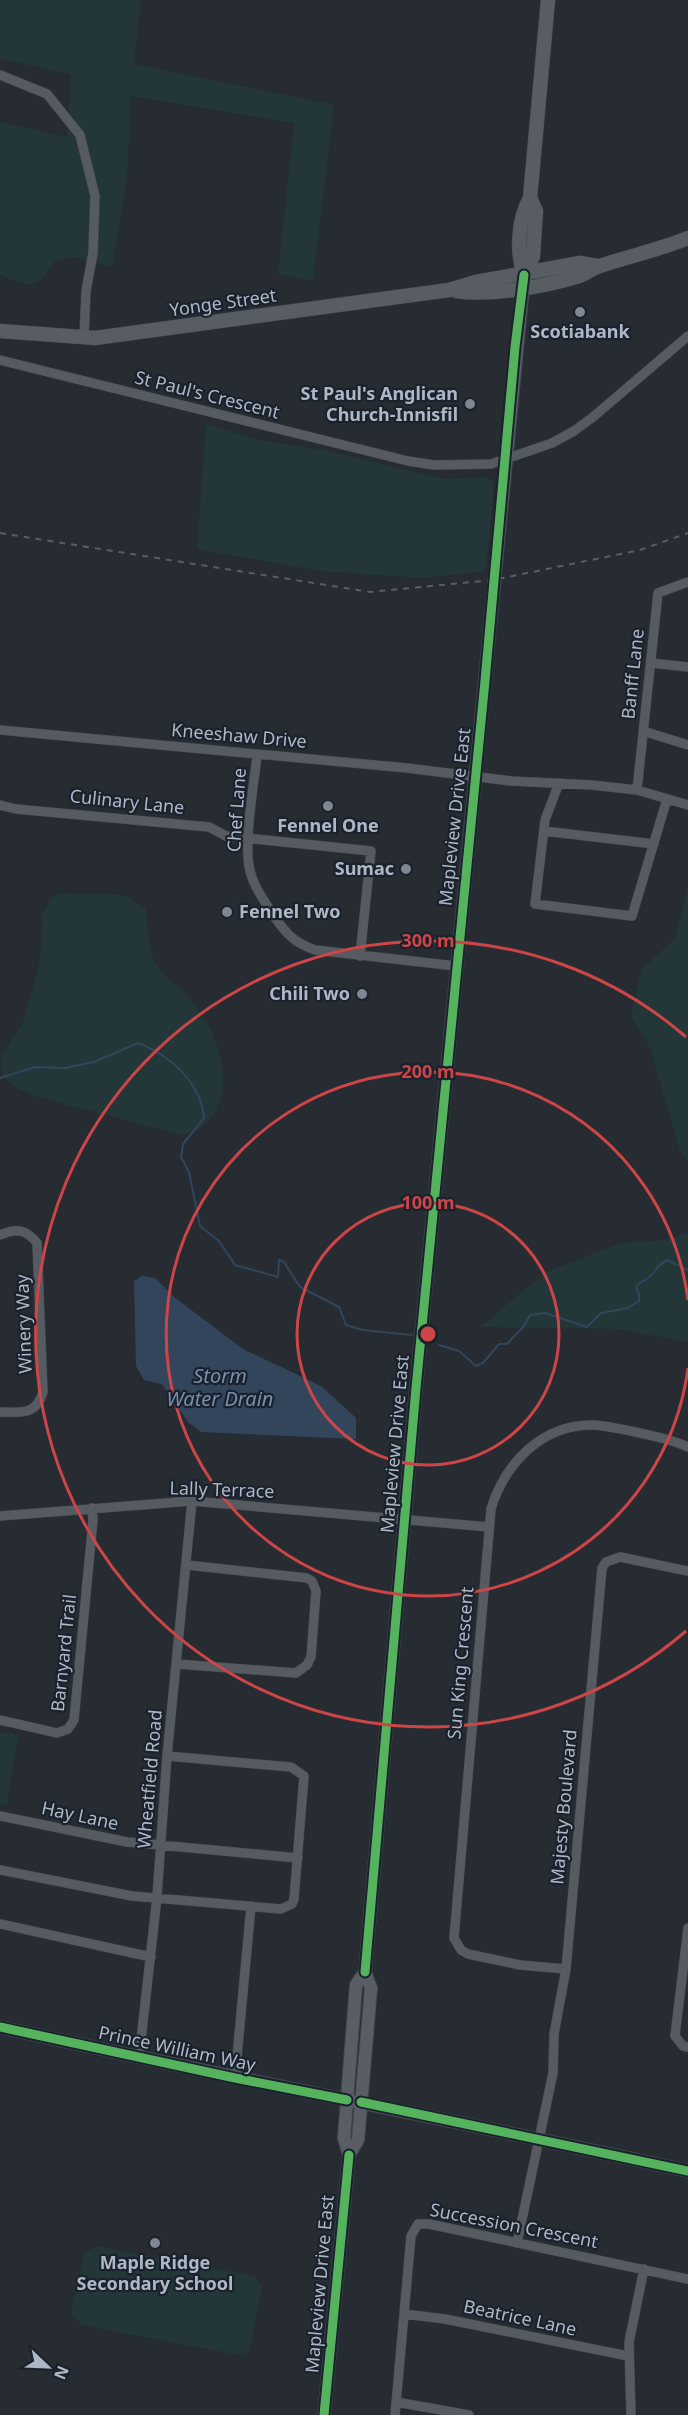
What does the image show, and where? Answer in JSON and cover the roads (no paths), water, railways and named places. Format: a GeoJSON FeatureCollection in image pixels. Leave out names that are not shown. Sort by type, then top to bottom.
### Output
{"type":"FeatureCollection","features":[{"type":"Feature","properties":{"kind":"main road","name":"Mapleview Drive East"},"geometry":{"type":"LineString","coordinates":[[349,2155],[358,2140],[362,2102],[371,1988],[365,1972],[456,966],[523,281],[518,259],[523,210],[530,198],[548,0]]}},
{"type":"Feature","properties":{"kind":"main road","name":"Yonge Street"},"geometry":{"type":"LineString","coordinates":[[0,331],[95,338],[449,290],[476,293],[523,281],[581,275],[597,266],[662,249],[688,238]]}},
{"type":"Feature","properties":{"kind":"main road","name":"Mapleview Drive East"},"geometry":{"type":"LineString","coordinates":[[324,2415],[349,2155],[344,2138],[356,1985],[365,1972]]}},
{"type":"Feature","properties":{"kind":"main road","name":"Prince William Way"},"geometry":{"type":"LineString","coordinates":[[0,2027],[235,2078],[688,2170]]}},
{"type":"Feature","properties":{"kind":"street"},"geometry":{"type":"LineString","coordinates":[[0,75],[47,94],[80,135],[95,196],[93,253],[86,291],[84,337]]}},
{"type":"Feature","properties":{"kind":"street","name":"St Paul's Crescent"},"geometry":{"type":"LineString","coordinates":[[0,360],[408,461],[434,465],[463,465],[491,464],[552,442],[574,431],[688,336]]}},
{"type":"Feature","properties":{"kind":"street","name":"Banff Lane"},"geometry":{"type":"LineString","coordinates":[[637,790],[658,593],[688,582]]}},
{"type":"Feature","properties":{"kind":"street"},"geometry":{"type":"LineString","coordinates":[[651,663],[688,667]]}},
{"type":"Feature","properties":{"kind":"street","name":"Kneeshaw Drive"},"geometry":{"type":"LineString","coordinates":[[0,730],[476,775],[512,781],[637,790],[688,805]]}},
{"type":"Feature","properties":{"kind":"street"},"geometry":{"type":"LineString","coordinates":[[643,731],[688,745]]}},
{"type":"Feature","properties":{"kind":"street","name":"Chef Lane"},"geometry":{"type":"LineString","coordinates":[[257,755],[249,837],[250,870],[258,890],[282,927],[299,945],[315,950],[456,966]]}},
{"type":"Feature","properties":{"kind":"street"},"geometry":{"type":"LineString","coordinates":[[559,783],[545,820],[535,904],[632,915],[667,799]]}},
{"type":"Feature","properties":{"kind":"street","name":"Culinary Lane"},"geometry":{"type":"LineString","coordinates":[[0,805],[16,809],[209,827],[226,836],[371,851],[360,956]]}},
{"type":"Feature","properties":{"kind":"street"},"geometry":{"type":"LineString","coordinates":[[544,831],[654,844]]}},
{"type":"Feature","properties":{"kind":"street","name":"Winery Way"},"geometry":{"type":"LineString","coordinates":[[0,1235],[11,1230],[22,1230],[32,1236],[37,1243],[43,1392],[40,1402],[34,1409],[25,1412],[0,1412]]}},
{"type":"Feature","properties":{"kind":"street","name":"Sun King Crescent"},"geometry":{"type":"LineString","coordinates":[[566,1969],[520,1965],[468,1954],[460,1950],[454,1938],[489,1527],[496,1492],[515,1462],[537,1442],[564,1430],[592,1425],[610,1427],[674,1441],[688,1447]]}},
{"type":"Feature","properties":{"kind":"street","name":"Lally Terrace"},"geometry":{"type":"LineString","coordinates":[[0,1516],[192,1502],[489,1527]]}},
{"type":"Feature","properties":{"kind":"street","name":"Wheatfield Road"},"geometry":{"type":"LineString","coordinates":[[139,2058],[158,1897],[167,1756],[192,1502]]}},
{"type":"Feature","properties":{"kind":"street","name":"Barnyard Trail"},"geometry":{"type":"LineString","coordinates":[[0,1720],[57,1733],[68,1730],[74,1720],[93,1520],[92,1508]]}},
{"type":"Feature","properties":{"kind":"street","name":"Majesty Boulevard"},"geometry":{"type":"LineString","coordinates":[[517,2243],[553,2073],[554,2034],[566,1969],[602,1568],[606,1562],[620,1557],[688,1571]]}},
{"type":"Feature","properties":{"kind":"street"},"geometry":{"type":"LineString","coordinates":[[177,1664],[296,1673],[308,1665],[311,1657],[316,1591],[312,1581],[307,1578],[187,1565]]}},
{"type":"Feature","properties":{"kind":"street"},"geometry":{"type":"LineString","coordinates":[[0,1870],[109,1892],[281,1909],[292,1904],[304,1776],[291,1767],[167,1756]]}},
{"type":"Feature","properties":{"kind":"street","name":"Hay Lane"},"geometry":{"type":"LineString","coordinates":[[0,1816],[100,1837],[161,1846],[298,1858]]}},
{"type":"Feature","properties":{"kind":"street"},"geometry":{"type":"LineString","coordinates":[[235,2078],[251,1906]]}},
{"type":"Feature","properties":{"kind":"street"},"geometry":{"type":"LineString","coordinates":[[0,1924],[151,1957]]}},
{"type":"Feature","properties":{"kind":"street"},"geometry":{"type":"LineString","coordinates":[[688,1928],[675,2036],[683,2046],[688,2047]]}},
{"type":"Feature","properties":{"kind":"street","name":"Succession Crescent"},"geometry":{"type":"LineString","coordinates":[[395,2415],[411,2236],[418,2224],[429,2224],[688,2278]]}},
{"type":"Feature","properties":{"kind":"street"},"geometry":{"type":"LineString","coordinates":[[631,2415],[628,2342],[644,2269]]}},
{"type":"Feature","properties":{"kind":"street","name":"Beatrice Lane"},"geometry":{"type":"LineString","coordinates":[[404,2314],[445,2319],[628,2356]]}},
{"type":"Feature","properties":{"kind":"street"},"geometry":{"type":"LineString","coordinates":[[396,2402],[469,2415]]}},
{"type":"Feature","properties":{"kind":"water","name":"Storm Water Drain"},"geometry":{"type":"Polygon","coordinates":[[[142,1276],[155,1278],[174,1297],[243,1349],[321,1386],[356,1418],[356,1439],[201,1432],[188,1422],[162,1384],[144,1380],[136,1366],[134,1281],[142,1276]]]}},
{"type":"Feature","properties":{"kind":"waterway"},"geometry":{"type":"LineString","coordinates":[[0,1078],[35,1067],[65,1068],[94,1062],[138,1043],[150,1048],[182,1072],[197,1093],[202,1105],[204,1118],[183,1144],[181,1157],[189,1172],[200,1226],[219,1241],[235,1265],[278,1277],[279,1260],[284,1262],[300,1287],[339,1307],[346,1325],[363,1330],[412,1335]]}},
{"type":"Feature","properties":{"kind":"waterway"},"geometry":{"type":"LineString","coordinates":[[439,1345],[459,1351],[476,1366],[483,1363],[499,1344],[507,1344],[524,1326],[530,1315],[545,1313],[587,1327],[601,1313],[628,1308],[639,1301],[636,1287],[667,1260],[688,1270]]}},
{"type":"Feature","properties":{"kind":"railway"},"geometry":{"type":"LineString","coordinates":[[0,533],[370,592],[493,580],[640,550],[688,533]]}},
{"type":"Feature","properties":{"kind":"place","name":"Scotiabank"},"geometry":{"type":"Point","coordinates":[580,312]}},
{"type":"Feature","properties":{"kind":"place","name":"St Paul's Anglican Church-Innisfil"},"geometry":{"type":"Point","coordinates":[470,404]}},
{"type":"Feature","properties":{"kind":"place","name":"Fennel One"},"geometry":{"type":"Point","coordinates":[328,806]}},
{"type":"Feature","properties":{"kind":"place","name":"Sumac"},"geometry":{"type":"Point","coordinates":[406,869]}},
{"type":"Feature","properties":{"kind":"place","name":"Fennel Two"},"geometry":{"type":"Point","coordinates":[227,912]}},
{"type":"Feature","properties":{"kind":"place","name":"Chili Two"},"geometry":{"type":"Point","coordinates":[362,994]}},
{"type":"Feature","properties":{"kind":"place","name":"Maple Ridge Secondary School"},"geometry":{"type":"Point","coordinates":[155,2243]}}]}
